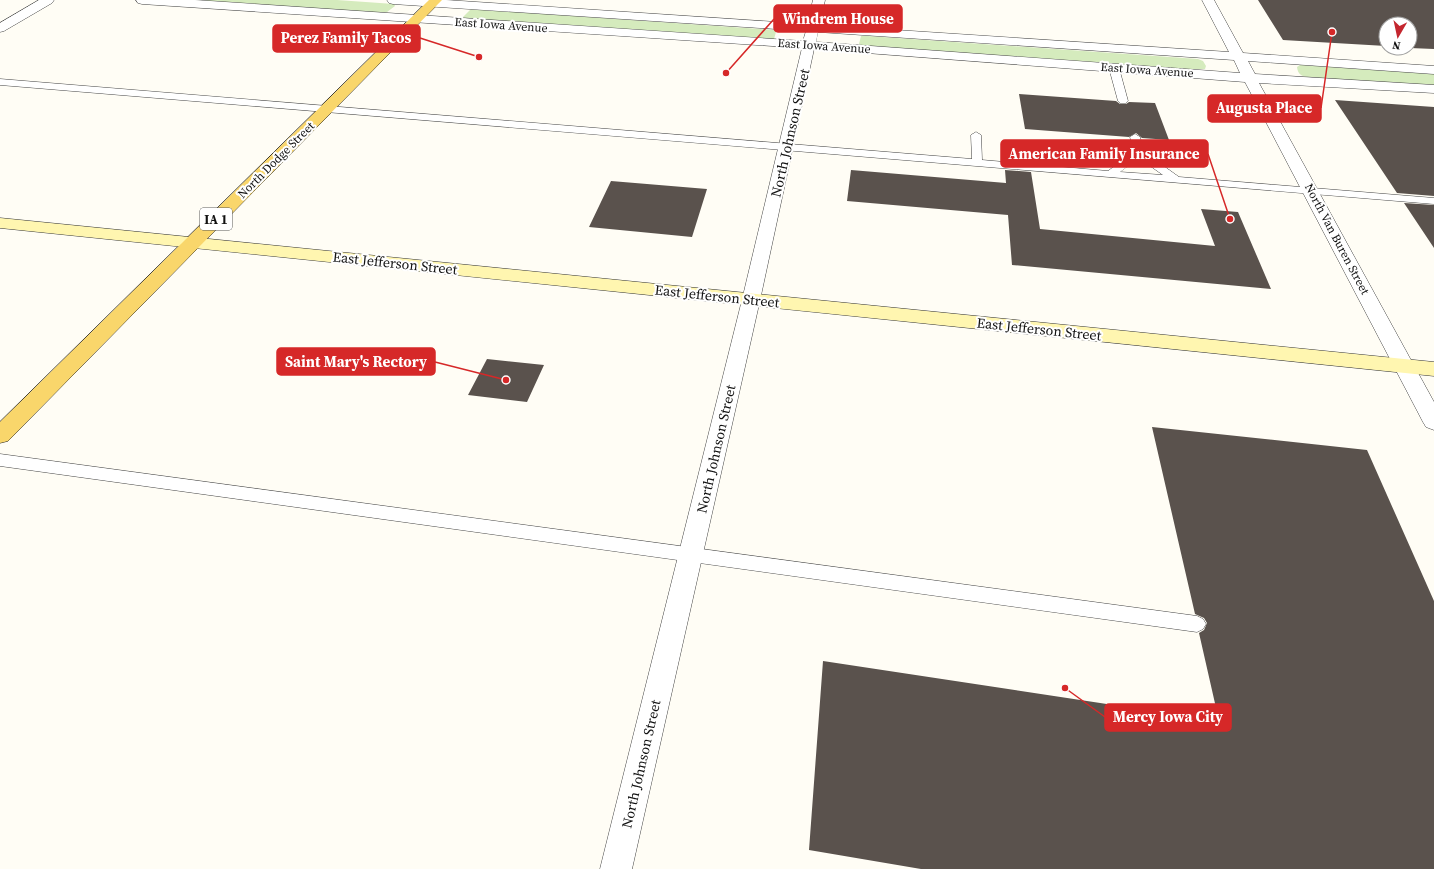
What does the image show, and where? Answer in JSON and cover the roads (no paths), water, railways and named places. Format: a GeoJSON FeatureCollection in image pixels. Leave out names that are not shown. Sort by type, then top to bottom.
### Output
{"type":"FeatureCollection","features":[{"type":"Feature","properties":{"kind":"main road","name":"North Dodge Street"},"geometry":{"type":"LineString","coordinates":[[0,435],[435,1]]}},
{"type":"Feature","properties":{"kind":"main road","name":"East Jefferson Street"},"geometry":{"type":"LineString","coordinates":[[0,223],[1434,369]]}},
{"type":"Feature","properties":{"kind":"street"},"geometry":{"type":"LineString","coordinates":[[0,28],[48,0]]}},
{"type":"Feature","properties":{"kind":"street","name":"East Iowa Avenue"},"geometry":{"type":"LineString","coordinates":[[142,0],[416,20],[811,36],[1239,56],[1434,70]]}},
{"type":"Feature","properties":{"kind":"street","name":"East Iowa Avenue"},"geometry":{"type":"LineString","coordinates":[[393,0],[435,1],[811,36],[1114,68],[1434,89]]}},
{"type":"Feature","properties":{"kind":"street","name":"North Johnson Street"},"geometry":{"type":"LineString","coordinates":[[616,869],[751,300],[820,0]]}},
{"type":"Feature","properties":{"kind":"street","name":"North Van Buren Street"},"geometry":{"type":"LineString","coordinates":[[1208,0],[1434,422]]}},
{"type":"Feature","properties":{"kind":"lane"},"geometry":{"type":"LineString","coordinates":[[1114,68],[1123,101]]}},
{"type":"Feature","properties":{"kind":"lane"},"geometry":{"type":"LineString","coordinates":[[0,82],[1434,201]]}},
{"type":"Feature","properties":{"kind":"lane"},"geometry":{"type":"LineString","coordinates":[[976,135],[977,163]]}},
{"type":"Feature","properties":{"kind":"lane"},"geometry":{"type":"LineString","coordinates":[[1134,137],[1138,151],[1176,180]]}},
{"type":"Feature","properties":{"kind":"lane"},"geometry":{"type":"LineString","coordinates":[[1110,174],[1138,151]]}},
{"type":"Feature","properties":{"kind":"lane"},"geometry":{"type":"LineString","coordinates":[[0,460],[1197,624]]}},
{"type":"Feature","properties":{"kind":"place","name":"Augusta Place"},"geometry":{"type":"Point","coordinates":[1332,32]}},
{"type":"Feature","properties":{"kind":"place","name":"Perez Family Tacos"},"geometry":{"type":"Point","coordinates":[479,57]}},
{"type":"Feature","properties":{"kind":"place","name":"Windrem House"},"geometry":{"type":"Point","coordinates":[726,73]}},
{"type":"Feature","properties":{"kind":"place","name":"American Family Insurance"},"geometry":{"type":"Point","coordinates":[1230,219]}},
{"type":"Feature","properties":{"kind":"place","name":"Saint Mary's Rectory"},"geometry":{"type":"Point","coordinates":[506,380]}},
{"type":"Feature","properties":{"kind":"place","name":"Mercy Iowa City"},"geometry":{"type":"Point","coordinates":[1065,688]}}]}
